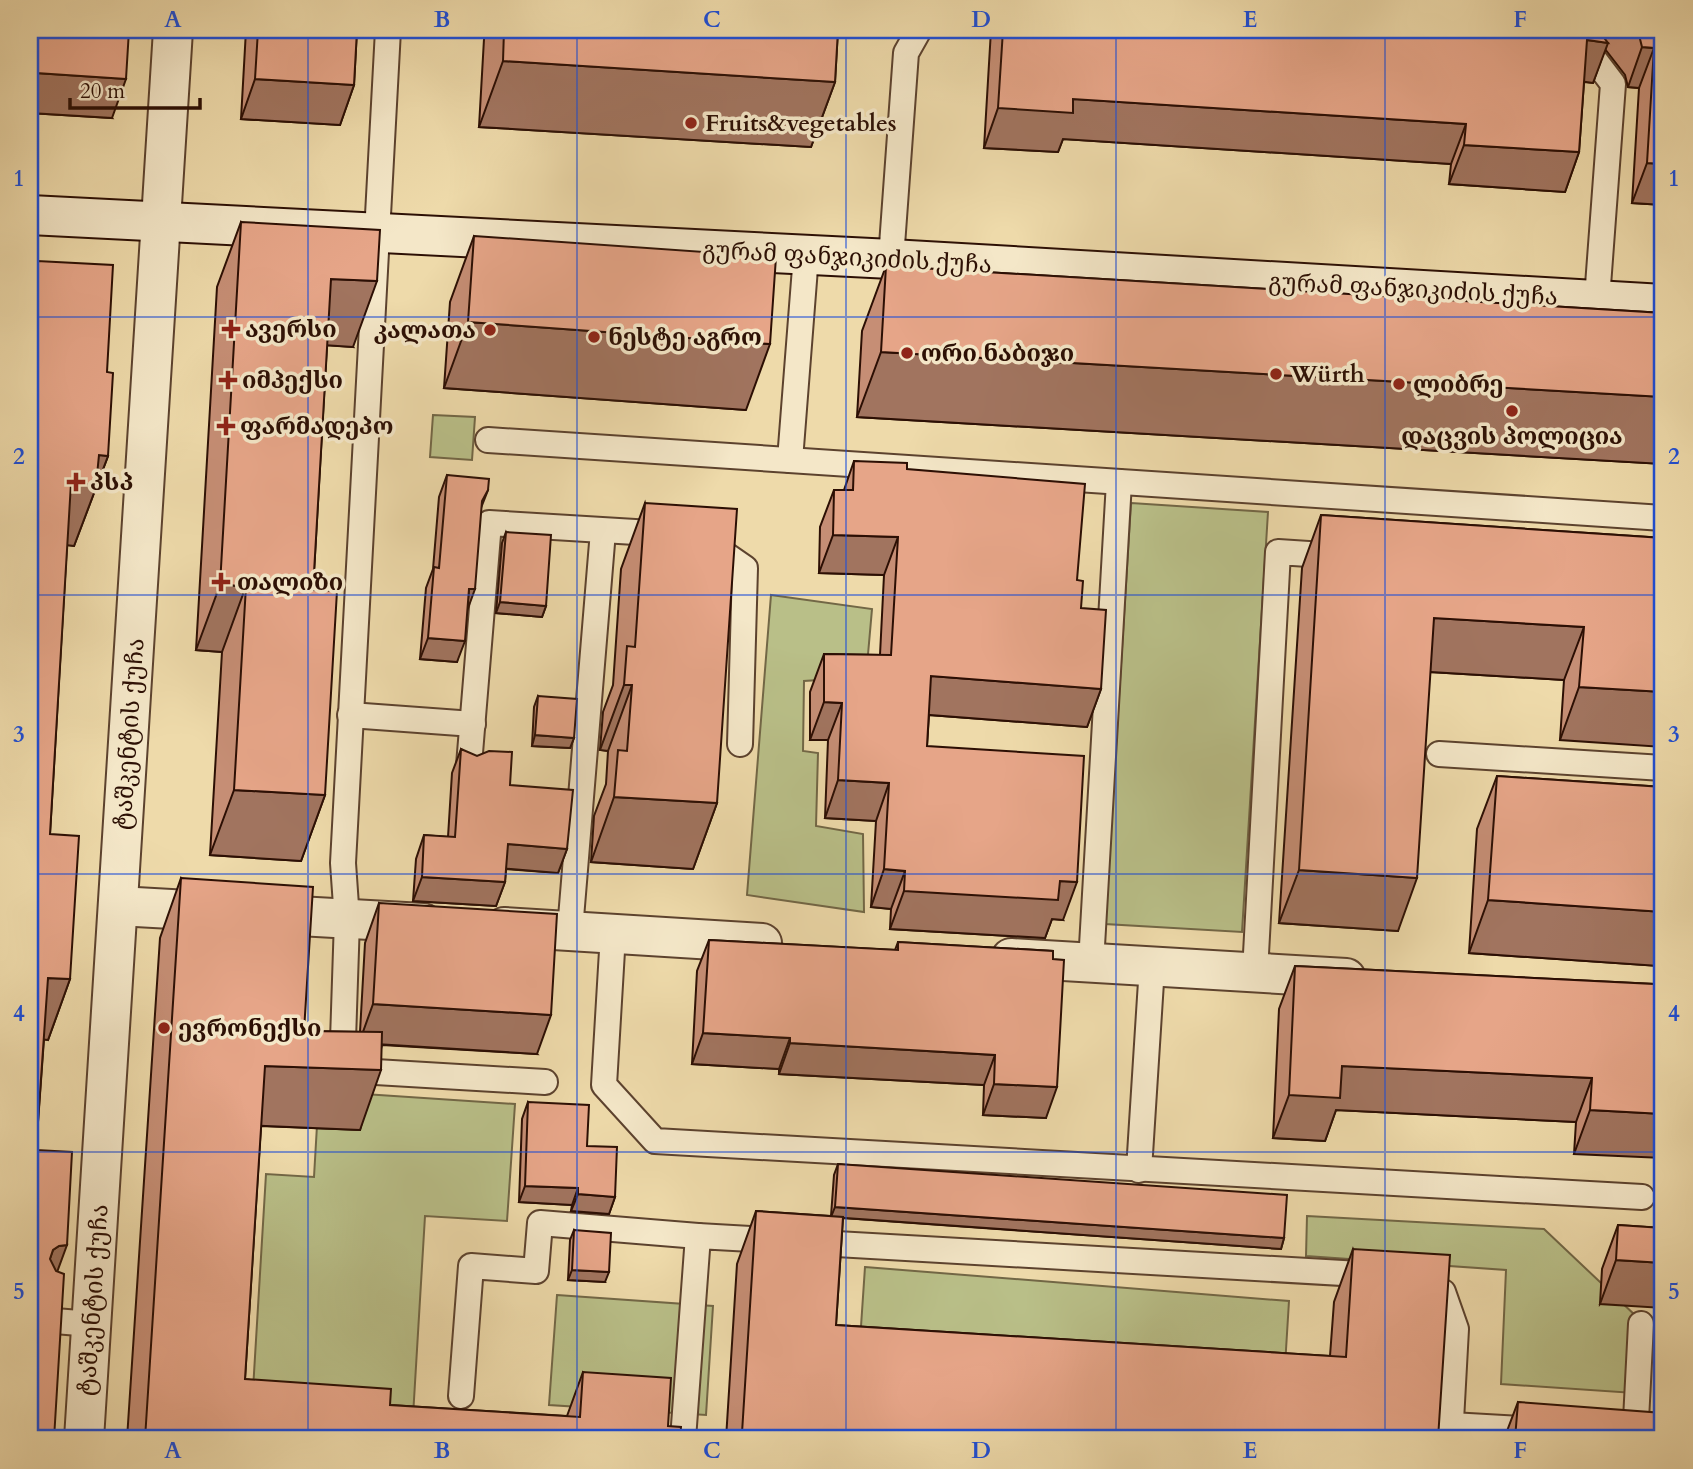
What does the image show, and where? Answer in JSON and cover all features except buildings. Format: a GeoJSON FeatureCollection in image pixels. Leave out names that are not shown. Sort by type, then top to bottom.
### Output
{"type":"FeatureCollection","features":[{"type":"Feature","properties":{"kind":"street","name":"ტაშკენტის ქუჩა"},"geometry":{"type":"LineString","coordinates":[[84,1439],[173,30]]}},
{"type":"Feature","properties":{"kind":"street","name":"გურამ ფანჯიკიძის ქუჩა"},"geometry":{"type":"LineString","coordinates":[[30,215],[891,259],[1663,304]]}},
{"type":"Feature","properties":{"kind":"street"},"geometry":{"type":"LineString","coordinates":[[118,906],[570,930],[790,945]]}},
{"type":"Feature","properties":{"kind":"street"},"geometry":{"type":"LineString","coordinates":[[982,956],[1377,979]]}},
{"type":"Feature","properties":{"kind":"lane"},"geometry":{"type":"LineString","coordinates":[[388,30],[343,863],[347,919],[342,1070],[545,1082]]}},
{"type":"Feature","properties":{"kind":"lane"},"geometry":{"type":"LineString","coordinates":[[891,259],[906,53],[919,30]]}},
{"type":"Feature","properties":{"kind":"lane"},"geometry":{"type":"LineString","coordinates":[[1547,49],[1588,51],[1613,84],[1597,299]]}},
{"type":"Feature","properties":{"kind":"lane"},"geometry":{"type":"LineString","coordinates":[[790,460],[806,255]]}},
{"type":"Feature","properties":{"kind":"lane"},"geometry":{"type":"LineString","coordinates":[[488,440],[1663,519]]}},
{"type":"Feature","properties":{"kind":"lane"},"geometry":{"type":"LineString","coordinates":[[1091,962],[1119,482]]}},
{"type":"Feature","properties":{"kind":"lane"},"geometry":{"type":"LineString","coordinates":[[469,765],[489,523],[700,536],[745,568],[740,744]]}},
{"type":"Feature","properties":{"kind":"lane"},"geometry":{"type":"LineString","coordinates":[[570,930],[603,531]]}},
{"type":"Feature","properties":{"kind":"lane"},"geometry":{"type":"LineString","coordinates":[[1255,972],[1278,552],[1360,557]]}},
{"type":"Feature","properties":{"kind":"lane"},"geometry":{"type":"LineString","coordinates":[[350,715],[473,724]]}},
{"type":"Feature","properties":{"kind":"lane"},"geometry":{"type":"LineString","coordinates":[[1439,754],[1663,768]]}},
{"type":"Feature","properties":{"kind":"lane"},"geometry":{"type":"LineString","coordinates":[[613,934],[604,1085],[655,1141],[1642,1197]]}},
{"type":"Feature","properties":{"kind":"lane"},"geometry":{"type":"LineString","coordinates":[[1139,1170],[1152,966]]}},
{"type":"Feature","properties":{"kind":"lane"},"geometry":{"type":"LineString","coordinates":[[461,1396],[471,1266],[537,1270],[540,1223],[698,1236],[1410,1277],[1443,1292],[1456,1329],[1450,1432],[1570,1432]]}},
{"type":"Feature","properties":{"kind":"lane"},"geometry":{"type":"LineString","coordinates":[[683,1439],[698,1236]]}},
{"type":"Feature","properties":{"kind":"lane"},"geometry":{"type":"LineString","coordinates":[[43,1320],[91,1324]]}},
{"type":"Feature","properties":{"kind":"lane"},"geometry":{"type":"LineString","coordinates":[[1609,1434],[1635,1437],[1641,1324]]}},
{"type":"Feature","properties":{"kind":"green space"},"geometry":{"type":"Polygon","coordinates":[[[433,415],[475,417],[472,460],[430,457],[433,415]]]}},
{"type":"Feature","properties":{"kind":"green space"},"geometry":{"type":"Polygon","coordinates":[[[1131,503],[1268,512],[1242,932],[1105,924],[1131,503]]]}},
{"type":"Feature","properties":{"kind":"green space"},"geometry":{"type":"Polygon","coordinates":[[[771,595],[872,609],[866,677],[804,681],[803,751],[818,753],[816,826],[863,834],[864,912],[747,895],[771,595]]]}},
{"type":"Feature","properties":{"kind":"green space"},"geometry":{"type":"Polygon","coordinates":[[[319,1091],[515,1104],[507,1221],[425,1216],[412,1433],[251,1423],[266,1174],[314,1177],[319,1091]]]}},
{"type":"Feature","properties":{"kind":"green space"},"geometry":{"type":"Polygon","coordinates":[[[1307,1216],[1544,1229],[1638,1318],[1634,1393],[1501,1384],[1506,1270],[1306,1256],[1307,1216]]]}},
{"type":"Feature","properties":{"kind":"green space"},"geometry":{"type":"Polygon","coordinates":[[[865,1267],[1289,1301],[1284,1382],[859,1356],[865,1267]]]}},
{"type":"Feature","properties":{"kind":"green space"},"geometry":{"type":"Polygon","coordinates":[[[557,1295],[713,1306],[706,1415],[549,1405],[557,1295]]]}},
{"type":"Feature","properties":{"kind":"place","name":"Fruits&vegetables"},"geometry":{"type":"Point","coordinates":[691,123]}},
{"type":"Feature","properties":{"kind":"place","name":"ავერსი"},"geometry":{"type":"Point","coordinates":[231,329]}},
{"type":"Feature","properties":{"kind":"place","name":"კალათა"},"geometry":{"type":"Point","coordinates":[490,330]}},
{"type":"Feature","properties":{"kind":"place","name":"ნესტე აგრო"},"geometry":{"type":"Point","coordinates":[594,337]}},
{"type":"Feature","properties":{"kind":"place","name":"ორი ნაბიჯი"},"geometry":{"type":"Point","coordinates":[907,353]}},
{"type":"Feature","properties":{"kind":"place","name":"Würth"},"geometry":{"type":"Point","coordinates":[1276,374]}},
{"type":"Feature","properties":{"kind":"place","name":"იმპექსი"},"geometry":{"type":"Point","coordinates":[228,380]}},
{"type":"Feature","properties":{"kind":"place","name":"ლიბრე"},"geometry":{"type":"Point","coordinates":[1399,384]}},
{"type":"Feature","properties":{"kind":"place","name":"დაცვის პოლიცია"},"geometry":{"type":"Point","coordinates":[1512,411]}},
{"type":"Feature","properties":{"kind":"place","name":"ფარმადეპო"},"geometry":{"type":"Point","coordinates":[226,426]}},
{"type":"Feature","properties":{"kind":"place","name":"პსპ"},"geometry":{"type":"Point","coordinates":[76,482]}},
{"type":"Feature","properties":{"kind":"place","name":"თალიზი"},"geometry":{"type":"Point","coordinates":[221,582]}},
{"type":"Feature","properties":{"kind":"place","name":"ევრონექსი"},"geometry":{"type":"Point","coordinates":[164,1028]}}]}
